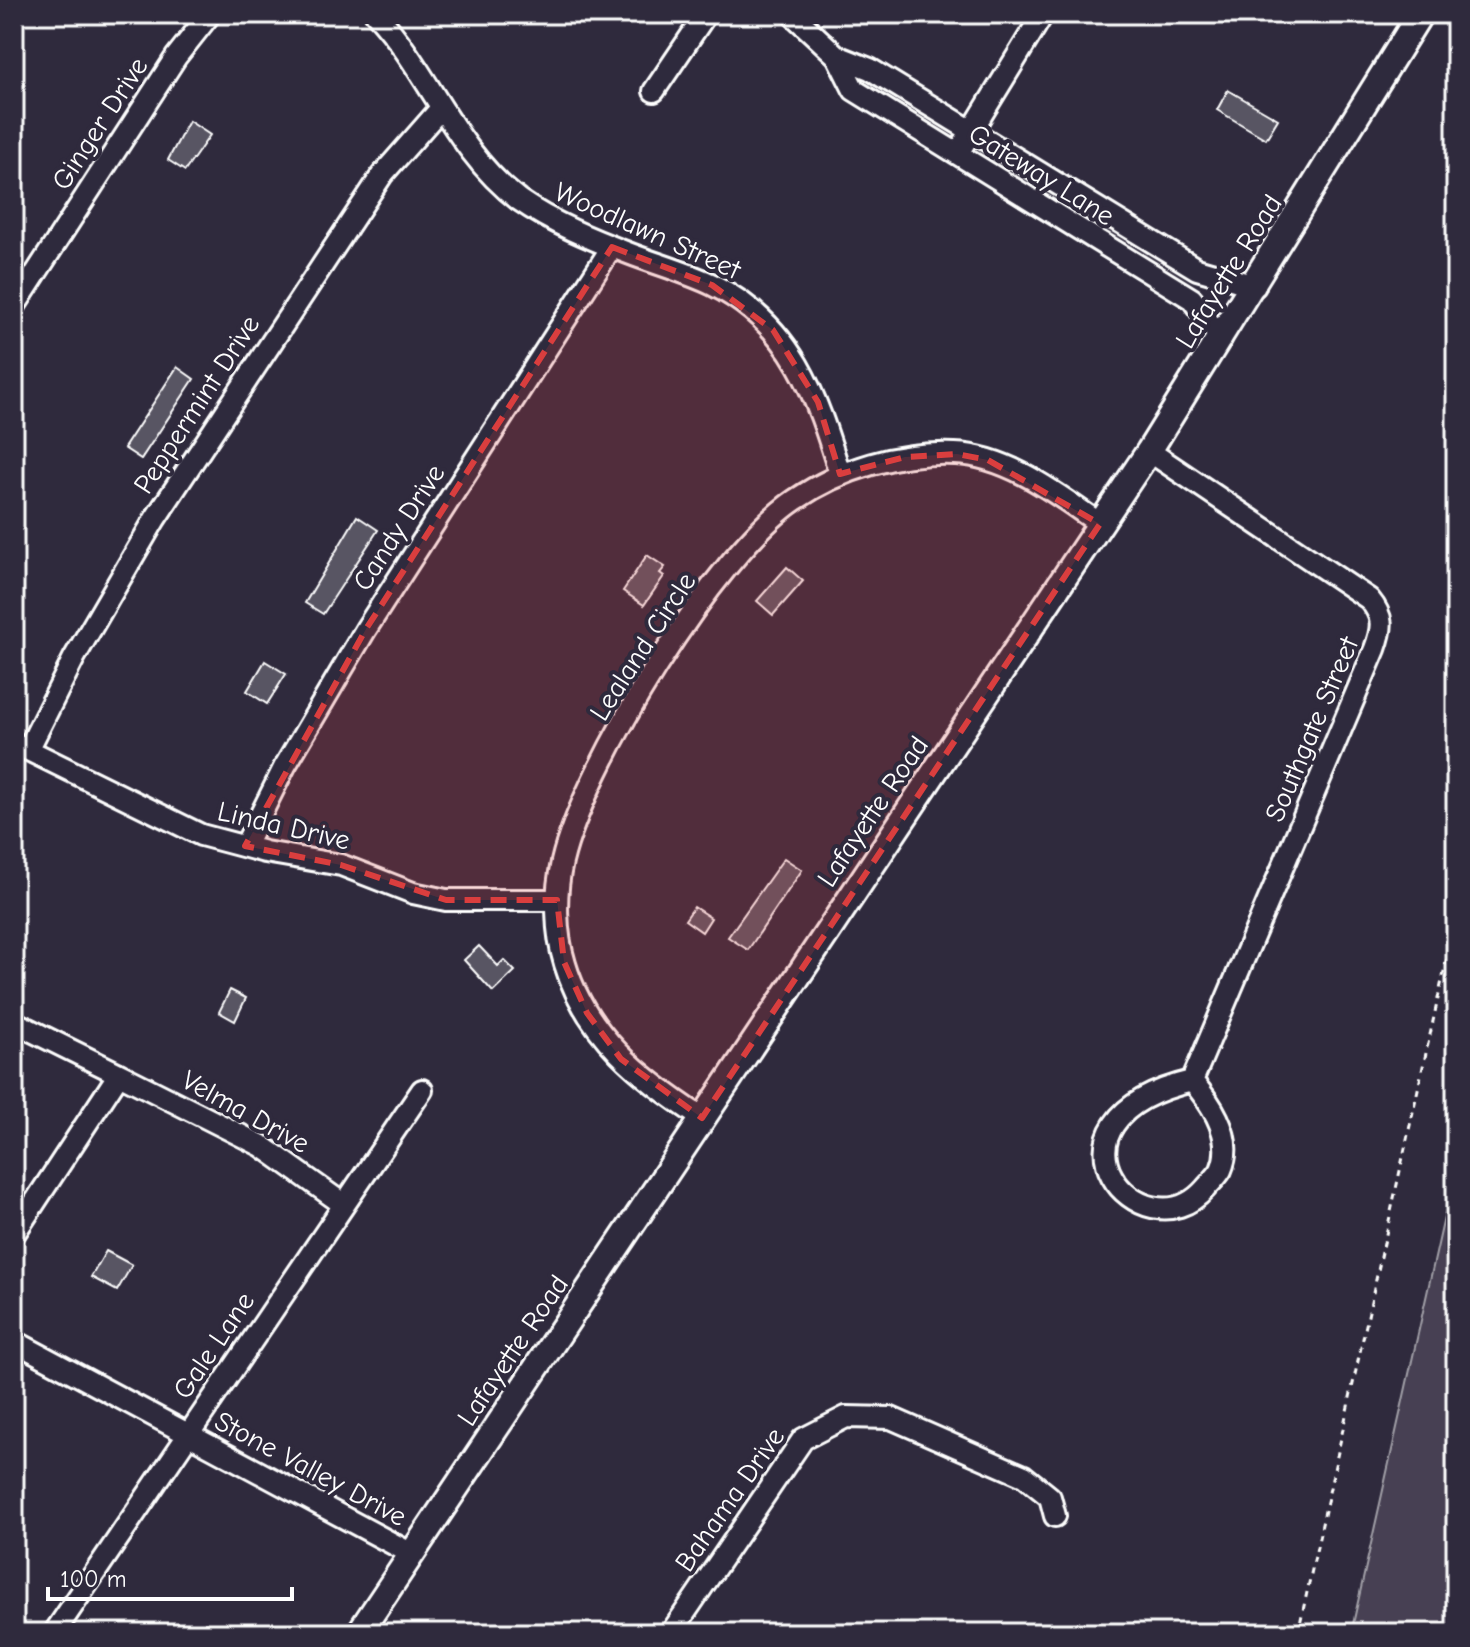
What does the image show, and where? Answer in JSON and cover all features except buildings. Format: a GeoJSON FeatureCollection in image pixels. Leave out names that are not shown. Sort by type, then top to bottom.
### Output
{"type":"FeatureCollection","features":[{"type":"Feature","properties":{"kind":"main road","name":"Lafayette Road"},"geometry":{"type":"LineString","coordinates":[[359,1633],[1149,451],[1255,286],[1420,14]]}},
{"type":"Feature","properties":{"kind":"street","name":"Ginger Drive"},"geometry":{"type":"LineString","coordinates":[[14,307],[176,57],[210,14]]}},
{"type":"Feature","properties":{"kind":"street","name":"Woodlawn Street"},"geometry":{"type":"LineString","coordinates":[[376,14],[471,155],[518,199],[547,217],[612,247],[712,285],[756,313],[802,371],[818,402],[840,474]]}},
{"type":"Feature","properties":{"kind":"street"},"geometry":{"type":"LineString","coordinates":[[654,91],[706,14]]}},
{"type":"Feature","properties":{"kind":"street","name":"Gateway Lane"},"geometry":{"type":"LineString","coordinates":[[792,14],[837,56],[854,90],[1192,299],[1221,339]]}},
{"type":"Feature","properties":{"kind":"street"},"geometry":{"type":"LineString","coordinates":[[958,155],[1043,14]]}},
{"type":"Feature","properties":{"kind":"street","name":"Gateway Lane"},"geometry":{"type":"LineString","coordinates":[[837,56],[870,69],[1206,274],[1255,286]]}},
{"type":"Feature","properties":{"kind":"street","name":"Peppermint Drive"},"geometry":{"type":"LineString","coordinates":[[21,747],[155,519],[375,185],[441,108]]}},
{"type":"Feature","properties":{"kind":"street","name":"Candy Drive"},"geometry":{"type":"LineString","coordinates":[[245,846],[285,766],[366,629],[612,247]]}},
{"type":"Feature","properties":{"kind":"street"},"geometry":{"type":"LineString","coordinates":[[1154,276],[1168,252]]}},
{"type":"Feature","properties":{"kind":"street","name":"Southgate Street"},"geometry":{"type":"LineString","coordinates":[[1149,451],[1369,599],[1381,617],[1382,630],[1192,1081]]}},
{"type":"Feature","properties":{"kind":"street","name":"Lealand Circle"},"geometry":{"type":"LineString","coordinates":[[702,1118],[621,1059],[587,1013],[564,962],[557,900],[562,864],[586,792],[663,659],[708,592],[763,526],[794,500],[840,474],[905,457],[957,454],[988,460],[1019,472],[1100,524]]}},
{"type":"Feature","properties":{"kind":"street","name":"Linda Drive"},"geometry":{"type":"LineString","coordinates":[[21,747],[201,835],[341,865],[413,893],[446,900],[557,900]]}},
{"type":"Feature","properties":{"kind":"street","name":"Velma Drive"},"geometry":{"type":"LineString","coordinates":[[20,1025],[262,1146],[343,1204]]}},
{"type":"Feature","properties":{"kind":"street"},"geometry":{"type":"LineString","coordinates":[[14,1234],[119,1074]]}},
{"type":"Feature","properties":{"kind":"street"},"geometry":{"type":"LineString","coordinates":[[1192,1081],[1219,1120],[1224,1147],[1222,1169],[1192,1202],[1164,1208],[1138,1204],[1126,1195],[1111,1174],[1106,1153],[1110,1130],[1131,1105],[1172,1086],[1192,1081]]}},
{"type":"Feature","properties":{"kind":"street","name":"Gale Lane"},"geometry":{"type":"LineString","coordinates":[[54,1633],[422,1090]]}},
{"type":"Feature","properties":{"kind":"street","name":"Stone Valley Drive"},"geometry":{"type":"LineString","coordinates":[[14,1341],[412,1554]]}},
{"type":"Feature","properties":{"kind":"street","name":"Bahama Drive"},"geometry":{"type":"LineString","coordinates":[[671,1633],[803,1439],[846,1417],[891,1418],[1024,1476],[1050,1497],[1055,1516]]}},
{"type":"Feature","properties":{"kind":"path"},"geometry":{"type":"LineString","coordinates":[[1298,1633],[1456,917]]}},
{"type":"Feature","properties":{"kind":"highlighted area"},"geometry":{"type":"Polygon","coordinates":[[[612,247],[712,285],[773,330],[818,402],[840,474],[905,457],[957,454],[988,460],[1100,524],[702,1118],[621,1059],[587,1013],[564,962],[557,900],[446,900],[341,865],[245,846],[366,629],[612,247]]]}},
{"type":"Feature","properties":{"kind":"shaded area"},"geometry":{"type":"Polygon","coordinates":[[[1456,1164],[1456,1633],[1351,1633],[1456,1164]]]}}]}
